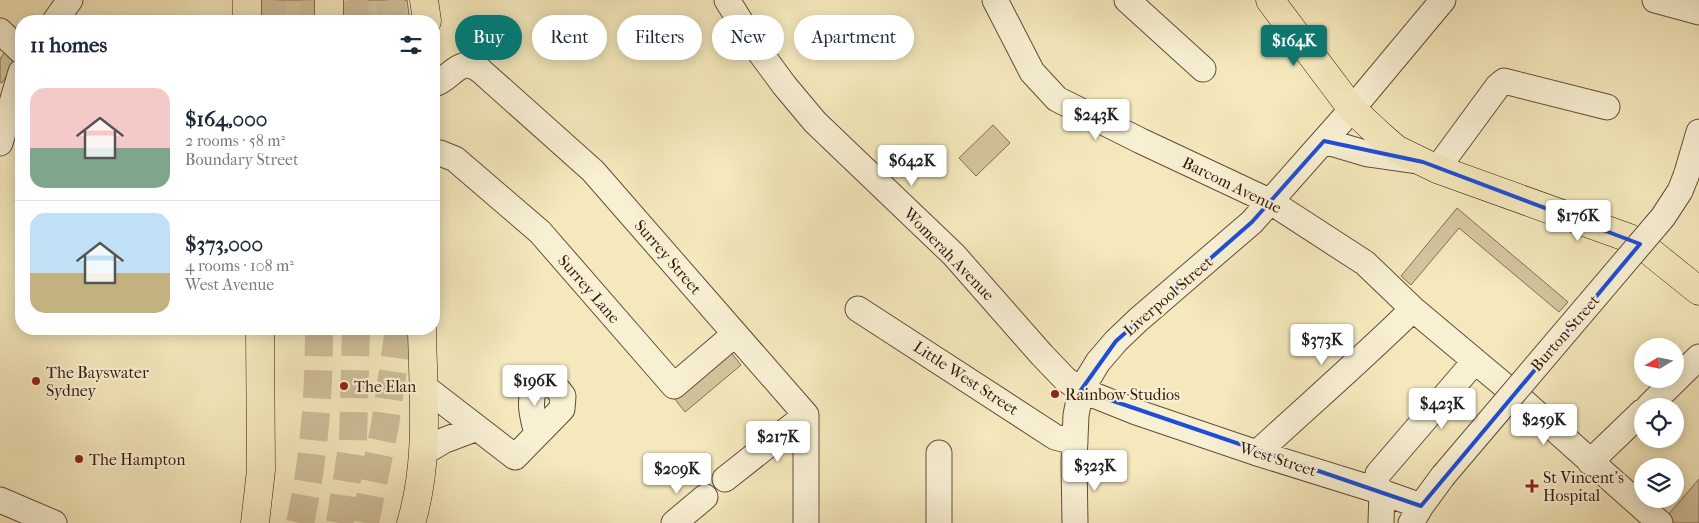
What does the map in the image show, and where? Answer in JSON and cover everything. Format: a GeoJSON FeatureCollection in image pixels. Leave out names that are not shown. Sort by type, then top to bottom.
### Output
{"type":"FeatureCollection","features":[{"type":"Feature","properties":{"kind":"main road"},"geometry":{"type":"LineString","coordinates":[[247,0],[247,15]]}},
{"type":"Feature","properties":{"kind":"main road"},"geometry":{"type":"LineString","coordinates":[[329,0],[329,15]]}},
{"type":"Feature","properties":{"kind":"main road"},"geometry":{"type":"LineString","coordinates":[[1270,0],[1352,109],[1396,149],[1430,166],[1629,238],[1643,246],[1699,291]]}},
{"type":"Feature","properties":{"kind":"main road"},"geometry":{"type":"LineString","coordinates":[[256,523],[261,470],[260,335]]}},
{"type":"Feature","properties":{"kind":"main road"},"geometry":{"type":"LineString","coordinates":[[410,523],[423,453],[422,335]]}},
{"type":"Feature","properties":{"kind":"street"},"geometry":{"type":"LineString","coordinates":[[59,15],[70,0]]}},
{"type":"Feature","properties":{"kind":"street","name":"Womerah Avenue"},"geometry":{"type":"LineString","coordinates":[[727,0],[759,51],[815,122],[954,255],[1062,377],[1081,390],[1136,412]]}},
{"type":"Feature","properties":{"kind":"street","name":"Barcom Avenue"},"geometry":{"type":"LineString","coordinates":[[995,0],[1032,72],[1057,99],[1271,202],[1365,263],[1413,309],[1515,394],[1660,523]]}},
{"type":"Feature","properties":{"kind":"street"},"geometry":{"type":"LineString","coordinates":[[1127,0],[1203,70]]}},
{"type":"Feature","properties":{"kind":"street","name":"Liverpool Street"},"geometry":{"type":"LineString","coordinates":[[1075,523],[1076,415],[1081,390],[1098,362],[1138,320],[1252,222],[1352,109],[1443,0]]}},
{"type":"Feature","properties":{"kind":"street"},"geometry":{"type":"LineString","coordinates":[[1655,0],[1699,12]]}},
{"type":"Feature","properties":{"kind":"street"},"geometry":{"type":"LineString","coordinates":[[0,31],[15,45]]}},
{"type":"Feature","properties":{"kind":"street","name":"Surrey Street"},"geometry":{"type":"LineString","coordinates":[[440,81],[464,65],[474,66],[593,171],[806,415]]}},
{"type":"Feature","properties":{"kind":"street"},"geometry":{"type":"LineString","coordinates":[[1324,141],[1368,154],[1430,166],[1504,81],[1607,107]]}},
{"type":"Feature","properties":{"kind":"street"},"geometry":{"type":"LineString","coordinates":[[0,143],[15,96]]}},
{"type":"Feature","properties":{"kind":"street","name":"Burton Street"},"geometry":{"type":"LineString","coordinates":[[1416,514],[1443,476],[1663,217],[1680,191],[1699,132]]}},
{"type":"Feature","properties":{"kind":"street","name":"Surrey Lane"},"geometry":{"type":"LineString","coordinates":[[440,153],[455,159],[540,232],[674,386],[735,334]]}},
{"type":"Feature","properties":{"kind":"street","name":"Little West Street"},"geometry":{"type":"LineString","coordinates":[[858,309],[998,398],[1055,437],[1075,442]]}},
{"type":"Feature","properties":{"kind":"street"},"geometry":{"type":"LineString","coordinates":[[1258,453],[1333,383],[1360,361],[1413,309]]}},
{"type":"Feature","properties":{"kind":"street"},"geometry":{"type":"LineString","coordinates":[[1657,398],[1699,357]]}},
{"type":"Feature","properties":{"kind":"street"},"geometry":{"type":"LineString","coordinates":[[1381,523],[1380,483],[1475,361]]}},
{"type":"Feature","properties":{"kind":"street"},"geometry":{"type":"LineString","coordinates":[[423,386],[515,457],[537,434]]}},
{"type":"Feature","properties":{"kind":"street","name":"West Street"},"geometry":{"type":"LineString","coordinates":[[1136,412],[1258,453],[1380,483],[1416,514]]}},
{"type":"Feature","properties":{"kind":"street"},"geometry":{"type":"LineString","coordinates":[[725,479],[806,415]]}},
{"type":"Feature","properties":{"kind":"street"},"geometry":{"type":"LineString","coordinates":[[806,415],[806,523]]}},
{"type":"Feature","properties":{"kind":"street"},"geometry":{"type":"LineString","coordinates":[[1590,462],[1634,420]]}},
{"type":"Feature","properties":{"kind":"street"},"geometry":{"type":"LineString","coordinates":[[423,453],[446,440],[477,428]]}},
{"type":"Feature","properties":{"kind":"street"},"geometry":{"type":"LineString","coordinates":[[939,453],[939,523]]}},
{"type":"Feature","properties":{"kind":"street"},"geometry":{"type":"LineString","coordinates":[[674,523],[705,497]]}},
{"type":"Feature","properties":{"kind":"street"},"geometry":{"type":"LineString","coordinates":[[0,500],[54,523]]}},
{"type":"Feature","properties":{"kind":"highlighted area"},"geometry":{"type":"Polygon","coordinates":[[[1324,141],[1423,162],[1640,244],[1421,506],[1081,390],[1116,341],[1252,222],[1324,141]]]}},
{"type":"Feature","properties":{"kind":"shaded area"},"geometry":{"type":"Polygon","coordinates":[[[272,0],[323,0],[323,15],[273,15],[272,0]]]}},
{"type":"Feature","properties":{"kind":"shaded area"},"geometry":{"type":"Polygon","coordinates":[[[351,0],[407,0],[409,15],[349,15],[351,0]]]}},
{"type":"Feature","properties":{"kind":"shaded area"},"geometry":{"type":"Polygon","coordinates":[[[7,49],[15,55],[15,62],[2,83],[0,82],[0,59],[7,49]]]}},
{"type":"Feature","properties":{"kind":"shaded area"},"geometry":{"type":"Polygon","coordinates":[[[993,125],[1010,143],[976,176],[959,158],[993,125]]]}},
{"type":"Feature","properties":{"kind":"shaded area"},"geometry":{"type":"Polygon","coordinates":[[[1457,208],[1568,302],[1559,312],[1459,228],[1411,285],[1401,276],[1457,208]]]}},
{"type":"Feature","properties":{"kind":"shaded area"},"geometry":{"type":"Polygon","coordinates":[[[730,351],[741,365],[685,412],[674,398],[730,351]]]}},
{"type":"Feature","properties":{"kind":"shaded area"},"geometry":{"type":"Polygon","coordinates":[[[1699,479],[1699,523],[1675,523],[1667,516],[1674,508],[1684,508],[1684,496],[1699,479]]]}},
{"type":"Feature","properties":{"kind":"tunnel"},"geometry":{"type":"LineString","coordinates":[[271,15],[272,0]]}},
{"type":"Feature","properties":{"kind":"tunnel"},"geometry":{"type":"LineString","coordinates":[[314,0],[315,15]]}},
{"type":"Feature","properties":{"kind":"tunnel"},"geometry":{"type":"LineString","coordinates":[[354,0],[355,15]]}},
{"type":"Feature","properties":{"kind":"tunnel"},"geometry":{"type":"LineString","coordinates":[[390,0],[392,15]]}},
{"type":"Feature","properties":{"kind":"tunnel"},"geometry":{"type":"LineString","coordinates":[[300,523],[315,427],[319,335]]}},
{"type":"Feature","properties":{"kind":"tunnel"},"geometry":{"type":"LineString","coordinates":[[340,523],[353,441],[356,335]]}},
{"type":"Feature","properties":{"kind":"tunnel"},"geometry":{"type":"LineString","coordinates":[[365,523],[385,425],[398,335]]}},
{"type":"Feature","properties":{"kind":"place","name":"The Bayswater Sydney"},"geometry":{"type":"Point","coordinates":[36,381]}},
{"type":"Feature","properties":{"kind":"place","name":"The Elan"},"geometry":{"type":"Point","coordinates":[344,386]}},
{"type":"Feature","properties":{"kind":"place","name":"Rainbow Studios"},"geometry":{"type":"Point","coordinates":[1055,394]}},
{"type":"Feature","properties":{"kind":"place","name":"The Hampton"},"geometry":{"type":"Point","coordinates":[79,459]}},
{"type":"Feature","properties":{"kind":"place","name":"St Vincent's Hospital"},"geometry":{"type":"Point","coordinates":[1532,486]}}]}
